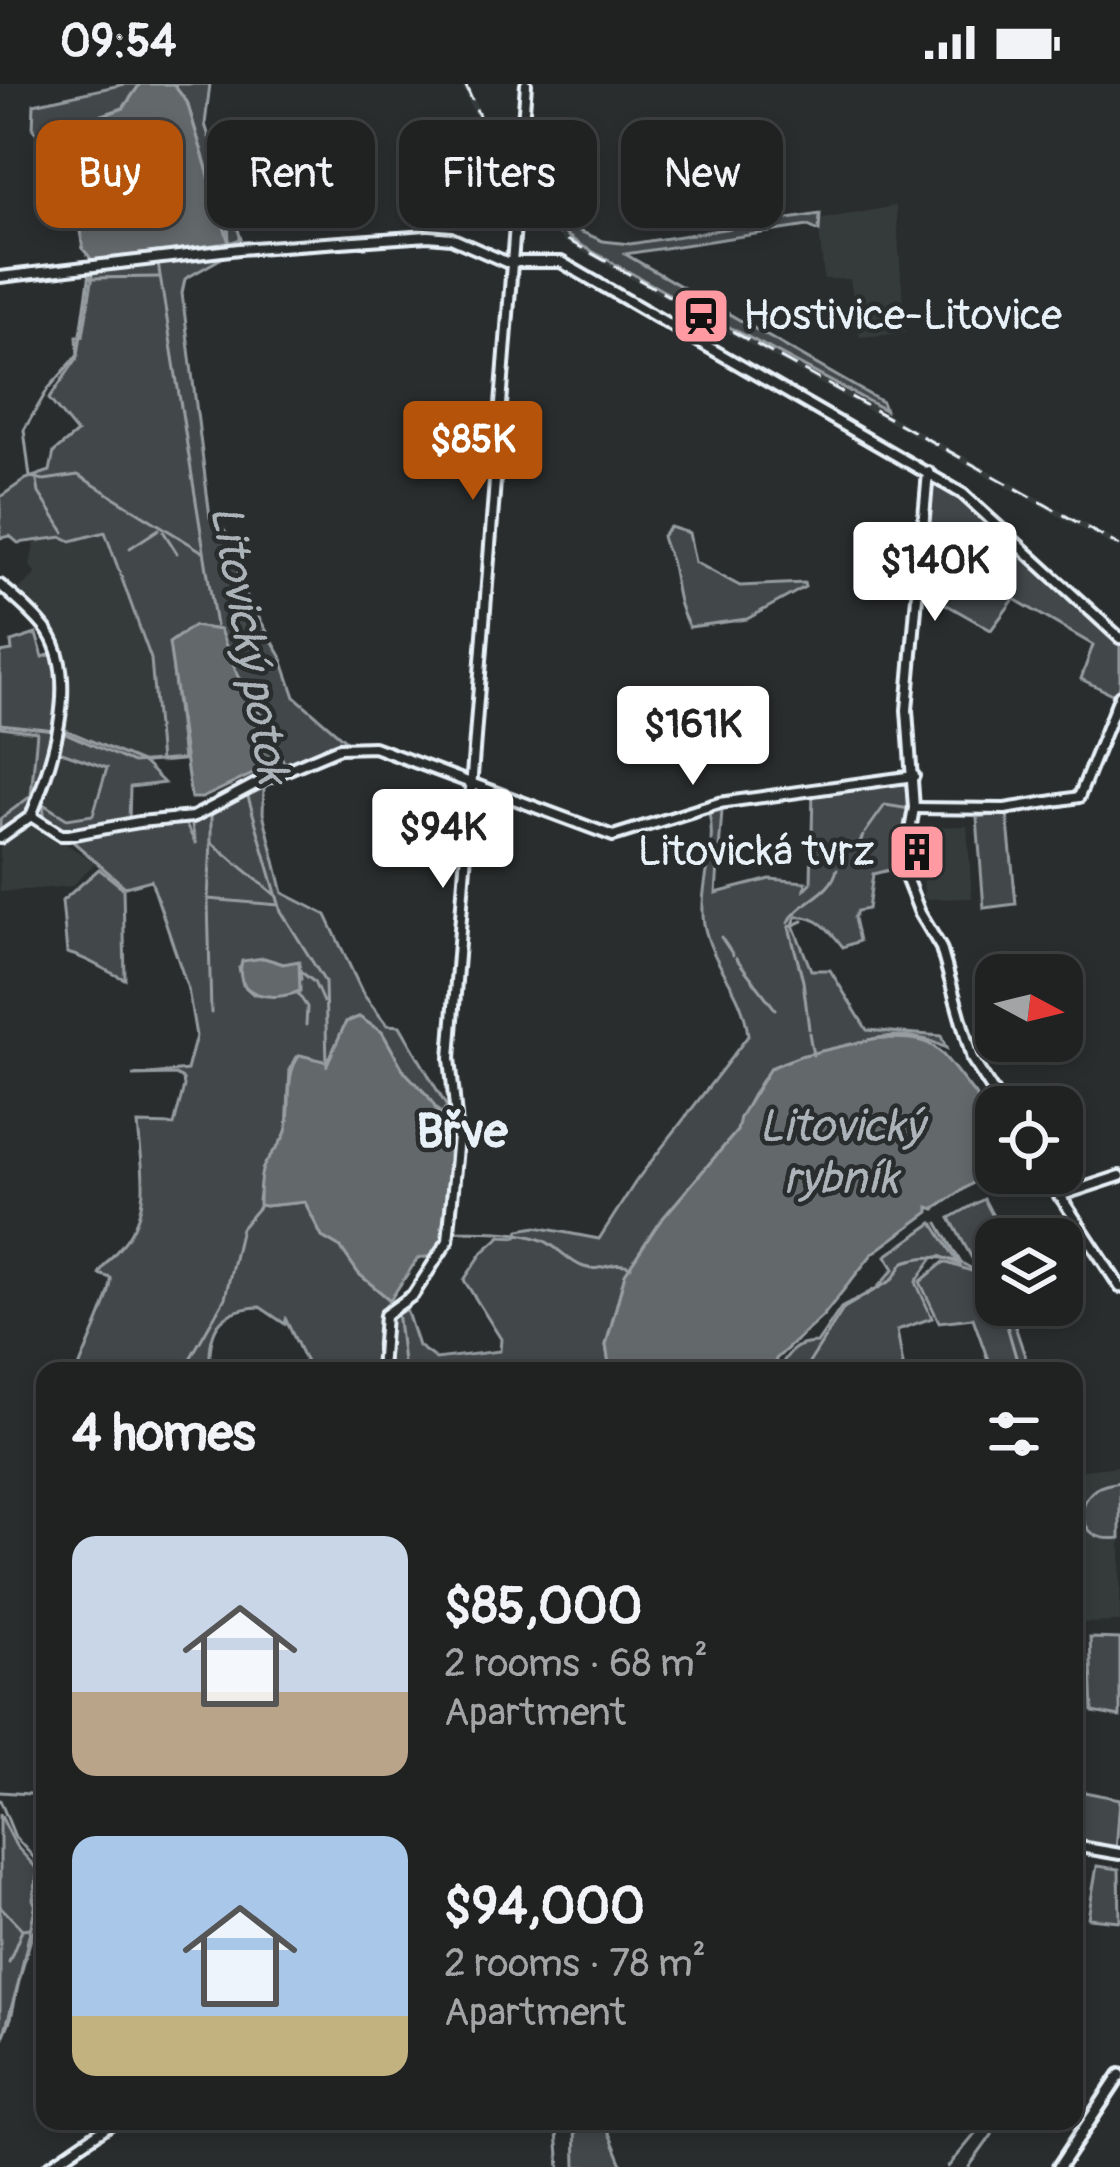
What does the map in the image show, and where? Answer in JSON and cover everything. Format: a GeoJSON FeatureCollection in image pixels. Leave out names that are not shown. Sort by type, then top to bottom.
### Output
{"type":"FeatureCollection","features":[{"type":"Feature","properties":{"kind":"main road"},"geometry":{"type":"LineString","coordinates":[[1083,2130],[1120,2075]]}},
{"type":"Feature","properties":{"kind":"main road"},"geometry":{"type":"LineString","coordinates":[[1058,2167],[1083,2130]]}},
{"type":"Feature","properties":{"kind":"street"},"geometry":{"type":"LineString","coordinates":[[382,1362],[384,1320],[418,1288],[448,1241],[458,1137],[450,1067],[526,84]]}},
{"type":"Feature","properties":{"kind":"street"},"geometry":{"type":"LineString","coordinates":[[0,277],[239,249],[428,236],[451,238],[497,260],[550,260],[586,275],[963,494],[1120,638]]}},
{"type":"Feature","properties":{"kind":"street"},"geometry":{"type":"LineString","coordinates":[[928,472],[908,710],[914,808],[903,870],[941,948],[972,1059],[989,1086]]}},
{"type":"Feature","properties":{"kind":"street"},"geometry":{"type":"LineString","coordinates":[[0,585],[46,630],[60,670],[58,733],[31,816],[0,838]]}},
{"type":"Feature","properties":{"kind":"street"},"geometry":{"type":"LineString","coordinates":[[914,808],[1005,809],[1079,797],[1120,695]]}},
{"type":"Feature","properties":{"kind":"street"},"geometry":{"type":"LineString","coordinates":[[31,816],[69,836],[193,817],[294,766],[351,745],[374,747],[613,836],[719,802],[914,776]]}},
{"type":"Feature","properties":{"kind":"street"},"geometry":{"type":"LineString","coordinates":[[1120,1176],[1059,1196],[1120,1288]]}},
{"type":"Feature","properties":{"kind":"street"},"geometry":{"type":"LineString","coordinates":[[1083,1848],[1120,1854]]}},
{"type":"Feature","properties":{"kind":"street"},"geometry":{"type":"LineString","coordinates":[[48,2167],[102,2130]]}},
{"type":"Feature","properties":{"kind":"shaded area"},"geometry":{"type":"Polygon","coordinates":[[[140,84],[123,108],[89,120],[36,120],[36,133],[34,104],[140,84]]]}},
{"type":"Feature","properties":{"kind":"shaded area"},"geometry":{"type":"Polygon","coordinates":[[[173,84],[210,84],[207,168],[187,102],[173,84]]]}},
{"type":"Feature","properties":{"kind":"shaded area"},"geometry":{"type":"Polygon","coordinates":[[[461,84],[468,84],[484,120],[477,120],[461,84]]]}},
{"type":"Feature","properties":{"kind":"shaded area"},"geometry":{"type":"Polygon","coordinates":[[[896,206],[905,333],[860,337],[850,279],[824,279],[818,220],[896,206]]]}},
{"type":"Feature","properties":{"kind":"shaded area"},"geometry":{"type":"Polygon","coordinates":[[[820,214],[819,231],[808,226],[625,254],[882,402],[885,410],[557,228],[630,244],[731,228],[783,228],[783,220],[820,214]]]}},
{"type":"Feature","properties":{"kind":"shaded area"},"geometry":{"type":"Polygon","coordinates":[[[228,228],[238,228],[241,239],[229,243],[228,228]]]}},
{"type":"Feature","properties":{"kind":"shaded area"},"geometry":{"type":"Polygon","coordinates":[[[551,228],[560,228],[1120,543],[1120,550],[563,241],[551,228]]]}},
{"type":"Feature","properties":{"kind":"shaded area"},"geometry":{"type":"Polygon","coordinates":[[[227,255],[185,279],[182,293],[210,517],[231,540],[243,590],[281,656],[295,697],[346,741],[287,765],[237,674],[220,630],[193,626],[170,643],[183,760],[160,762],[151,659],[105,532],[71,541],[63,537],[18,543],[10,536],[0,538],[0,497],[26,479],[50,471],[54,452],[77,433],[49,399],[78,357],[77,336],[83,336],[94,268],[227,255]]]}},
{"type":"Feature","properties":{"kind":"shaded area"},"geometry":{"type":"Polygon","coordinates":[[[932,482],[957,494],[981,514],[1120,642],[1116,696],[1081,679],[1093,645],[1014,599],[991,630],[921,590],[932,482]]]}},
{"type":"Feature","properties":{"kind":"shaded area"},"geometry":{"type":"Polygon","coordinates":[[[670,527],[689,533],[695,562],[740,586],[804,583],[805,587],[747,619],[689,627],[662,536],[670,527]]]}},
{"type":"Feature","properties":{"kind":"shaded area"},"geometry":{"type":"Polygon","coordinates":[[[105,531],[151,659],[160,762],[133,762],[64,731],[67,664],[59,642],[14,593],[36,574],[30,565],[35,542],[63,537],[72,541],[105,531]]]}},
{"type":"Feature","properties":{"kind":"shaded area"},"geometry":{"type":"Polygon","coordinates":[[[36,634],[43,657],[52,654],[57,675],[53,741],[29,815],[0,835],[0,819],[31,796],[37,732],[0,727],[0,653],[12,651],[11,642],[36,634]]]}},
{"type":"Feature","properties":{"kind":"shaded area"},"geometry":{"type":"Polygon","coordinates":[[[0,727],[37,731],[31,796],[0,819],[0,727]]]}},
{"type":"Feature","properties":{"kind":"shaded area"},"geometry":{"type":"Polygon","coordinates":[[[63,729],[144,763],[164,783],[130,787],[129,822],[61,831],[45,822],[43,804],[67,819],[93,815],[107,768],[56,750],[63,729]]]}},
{"type":"Feature","properties":{"kind":"shaded area"},"geometry":{"type":"Polygon","coordinates":[[[60,751],[107,767],[93,815],[67,819],[43,804],[60,751]]]}},
{"type":"Feature","properties":{"kind":"shaded area"},"geometry":{"type":"Polygon","coordinates":[[[895,778],[909,788],[909,819],[897,868],[873,874],[868,909],[857,911],[854,918],[859,941],[843,947],[810,918],[796,917],[793,925],[811,970],[830,970],[867,1030],[941,1036],[946,1048],[916,1038],[887,1037],[794,1059],[769,1071],[737,1131],[658,1224],[625,1274],[606,1345],[609,1362],[384,1362],[386,1321],[406,1309],[418,1346],[436,1359],[500,1351],[501,1339],[464,1280],[501,1236],[517,1237],[519,1230],[536,1227],[599,1239],[636,1181],[748,1036],[741,1005],[704,924],[709,813],[722,810],[716,893],[770,879],[806,882],[805,889],[811,883],[813,789],[895,778]]]}},
{"type":"Feature","properties":{"kind":"shaded area"},"geometry":{"type":"Polygon","coordinates":[[[264,788],[263,813],[283,893],[326,915],[363,994],[387,1025],[400,1026],[447,1107],[441,1114],[404,1071],[382,1032],[359,1017],[346,1022],[328,1062],[297,1057],[290,1068],[287,1130],[263,1168],[258,1200],[265,1206],[305,1202],[322,1237],[341,1248],[359,1274],[390,1300],[382,1311],[379,1362],[306,1362],[286,1320],[285,1324],[260,1307],[224,1318],[213,1334],[210,1362],[82,1362],[110,1286],[111,1278],[99,1274],[128,1237],[140,1210],[143,1182],[138,1124],[174,1125],[184,1086],[183,1079],[175,1075],[132,1076],[187,1070],[196,1036],[188,989],[151,880],[125,887],[70,839],[137,825],[185,823],[196,844],[191,822],[264,788]],[[263,958],[239,968],[243,985],[253,994],[283,994],[301,979],[299,962],[284,964],[263,958]]]}},
{"type":"Feature","properties":{"kind":"shaded area"},"geometry":{"type":"Polygon","coordinates":[[[1007,813],[1016,904],[984,908],[977,817],[1007,813]]]}},
{"type":"Feature","properties":{"kind":"shaded area"},"geometry":{"type":"Polygon","coordinates":[[[26,826],[41,827],[95,863],[72,886],[0,892],[0,845],[26,826]]]}},
{"type":"Feature","properties":{"kind":"shaded area"},"geometry":{"type":"Polygon","coordinates":[[[967,826],[972,898],[924,899],[923,832],[929,827],[967,826]]]}},
{"type":"Feature","properties":{"kind":"shaded area"},"geometry":{"type":"Polygon","coordinates":[[[99,869],[123,888],[125,979],[67,953],[62,901],[99,869]]]}},
{"type":"Feature","properties":{"kind":"shaded area"},"geometry":{"type":"Polygon","coordinates":[[[984,1199],[994,1218],[975,1218],[975,1261],[974,1262],[950,1218],[984,1199]]]}},
{"type":"Feature","properties":{"kind":"shaded area"},"geometry":{"type":"Polygon","coordinates":[[[933,1223],[959,1264],[933,1258],[916,1282],[932,1318],[897,1330],[902,1362],[783,1362],[793,1350],[817,1343],[841,1308],[877,1288],[894,1269],[886,1256],[933,1223]]]}},
{"type":"Feature","properties":{"kind":"shaded area"},"geometry":{"type":"Polygon","coordinates":[[[944,1262],[975,1272],[975,1324],[973,1318],[939,1322],[920,1282],[944,1262]]]}},
{"type":"Feature","properties":{"kind":"shaded area"},"geometry":{"type":"Polygon","coordinates":[[[976,1326],[1015,1326],[1027,1362],[989,1362],[976,1326]]]}},
{"type":"Feature","properties":{"kind":"shaded area"},"geometry":{"type":"Polygon","coordinates":[[[1120,1466],[1120,1622],[1083,1623],[1083,1470],[1120,1466]]]}},
{"type":"Feature","properties":{"kind":"shaded area"},"geometry":{"type":"Polygon","coordinates":[[[1120,1482],[1120,1538],[1099,1536],[1085,1524],[1085,1502],[1106,1485],[1120,1482]]]}},
{"type":"Feature","properties":{"kind":"shaded area"},"geometry":{"type":"Polygon","coordinates":[[[1090,1638],[1120,1639],[1120,1717],[1093,1712],[1090,1638]]]}},
{"type":"Feature","properties":{"kind":"shaded area"},"geometry":{"type":"Polygon","coordinates":[[[1083,1792],[1120,1799],[1116,1851],[1083,1845],[1083,1792]]]}},
{"type":"Feature","properties":{"kind":"shaded area"},"geometry":{"type":"Polygon","coordinates":[[[0,1814],[16,1846],[36,1868],[36,1931],[0,2048],[0,1814]]]}},
{"type":"Feature","properties":{"kind":"shaded area"},"geometry":{"type":"Polygon","coordinates":[[[1097,1866],[1119,1869],[1120,1921],[1088,1918],[1097,1866]]]}},
{"type":"Feature","properties":{"kind":"shaded area"},"geometry":{"type":"Polygon","coordinates":[[[575,2130],[608,2130],[623,2167],[576,2167],[575,2130]]]}},
{"type":"Feature","properties":{"kind":"water"},"geometry":{"type":"Polygon","coordinates":[[[140,84],[173,84],[187,102],[207,169],[207,228],[225,228],[229,243],[92,260],[83,249],[79,228],[183,228],[183,120],[92,120],[124,108],[140,84]]]}},
{"type":"Feature","properties":{"kind":"water"},"geometry":{"type":"Polygon","coordinates":[[[193,626],[220,630],[242,687],[280,751],[276,763],[202,798],[191,798],[169,643],[193,626]]]}},
{"type":"Feature","properties":{"kind":"water"},"geometry":{"type":"Polygon","coordinates":[[[264,958],[283,964],[299,961],[300,991],[268,996],[249,990],[243,983],[242,961],[264,958]]]}},
{"type":"Feature","properties":{"kind":"water"},"geometry":{"type":"Polygon","coordinates":[[[359,1017],[382,1032],[404,1071],[428,1096],[450,1132],[445,1227],[441,1228],[445,1237],[435,1256],[418,1258],[390,1300],[359,1274],[341,1248],[322,1237],[305,1202],[259,1205],[263,1168],[287,1128],[295,1063],[300,1055],[328,1062],[346,1022],[359,1017]]]}},
{"type":"Feature","properties":{"kind":"water","name":"Litovický rybník"},"geometry":{"type":"Polygon","coordinates":[[[877,1038],[930,1044],[975,1095],[975,1181],[935,1209],[929,1207],[929,1212],[872,1254],[823,1316],[776,1362],[609,1362],[606,1345],[625,1274],[658,1224],[737,1131],[740,1117],[770,1068],[877,1038]]]}},
{"type":"Feature","properties":{"kind":"waterway","name":"Litovický potok"},"geometry":{"type":"LineString","coordinates":[[158,263],[216,626]]}},
{"type":"Feature","properties":{"kind":"waterway"},"geometry":{"type":"LineString","coordinates":[[90,272],[78,355],[48,389],[24,430],[30,477],[78,475],[203,552]]}},
{"type":"Feature","properties":{"kind":"waterway"},"geometry":{"type":"LineString","coordinates":[[91,278],[159,277]]}},
{"type":"Feature","properties":{"kind":"waterway"},"geometry":{"type":"LineString","coordinates":[[37,481],[39,493],[64,532]]}},
{"type":"Feature","properties":{"kind":"waterway"},"geometry":{"type":"LineString","coordinates":[[130,548],[159,529]]}},
{"type":"Feature","properties":{"kind":"waterway"},"geometry":{"type":"LineString","coordinates":[[163,531],[177,553]]}},
{"type":"Feature","properties":{"kind":"waterway"},"geometry":{"type":"LineString","coordinates":[[0,724],[55,730]]}},
{"type":"Feature","properties":{"kind":"waterway"},"geometry":{"type":"LineString","coordinates":[[63,732],[133,763],[184,759]]}},
{"type":"Feature","properties":{"kind":"waterway","name":"Litovický potok"},"geometry":{"type":"LineString","coordinates":[[247,793],[281,911],[325,982],[327,1066]]}},
{"type":"Feature","properties":{"kind":"waterway"},"geometry":{"type":"LineString","coordinates":[[865,833],[885,805],[910,809]]}},
{"type":"Feature","properties":{"kind":"waterway"},"geometry":{"type":"LineString","coordinates":[[211,816],[211,842],[278,897]]}},
{"type":"Feature","properties":{"kind":"waterway"},"geometry":{"type":"LineString","coordinates":[[856,849],[863,836]]}},
{"type":"Feature","properties":{"kind":"waterway"},"geometry":{"type":"LineString","coordinates":[[211,842],[208,899],[279,905]]}},
{"type":"Feature","properties":{"kind":"waterway"},"geometry":{"type":"LineString","coordinates":[[788,923],[828,886],[837,869]]}},
{"type":"Feature","properties":{"kind":"waterway"},"geometry":{"type":"LineString","coordinates":[[208,900],[211,1013]]}},
{"type":"Feature","properties":{"kind":"waterway"},"geometry":{"type":"LineString","coordinates":[[789,927],[803,921]]}},
{"type":"Feature","properties":{"kind":"waterway"},"geometry":{"type":"LineString","coordinates":[[789,927],[809,1029]]}},
{"type":"Feature","properties":{"kind":"waterway"},"geometry":{"type":"LineString","coordinates":[[721,937],[733,955]]}},
{"type":"Feature","properties":{"kind":"waterway"},"geometry":{"type":"LineString","coordinates":[[736,958],[775,1009]]}},
{"type":"Feature","properties":{"kind":"waterway"},"geometry":{"type":"LineString","coordinates":[[300,971],[314,982],[323,1002]]}},
{"type":"Feature","properties":{"kind":"waterway"},"geometry":{"type":"LineString","coordinates":[[297,992],[307,1007],[306,1025]]}},
{"type":"Feature","properties":{"kind":"waterway"},"geometry":{"type":"LineString","coordinates":[[809,1033],[813,1055]]}},
{"type":"Feature","properties":{"kind":"waterway"},"geometry":{"type":"LineString","coordinates":[[188,1362],[225,1298],[241,1228],[259,1207]]}},
{"type":"Feature","properties":{"kind":"waterway","name":"Litovický potok"},"geometry":{"type":"LineString","coordinates":[[938,1223],[961,1263]]}},
{"type":"Feature","properties":{"kind":"waterway"},"geometry":{"type":"LineString","coordinates":[[454,1231],[532,1237],[584,1267],[631,1267]]}},
{"type":"Feature","properties":{"kind":"waterway","name":"Litovický potok"},"geometry":{"type":"LineString","coordinates":[[810,1362],[844,1308],[892,1280],[904,1262],[942,1258],[975,1271]]}},
{"type":"Feature","properties":{"kind":"waterway","name":"Litovický potok"},"geometry":{"type":"LineString","coordinates":[[397,1311],[403,1362]]}},
{"type":"Feature","properties":{"kind":"waterway","name":"Litovický potok"},"geometry":{"type":"LineString","coordinates":[[1007,1326],[1017,1362]]}},
{"type":"Feature","properties":{"kind":"waterway"},"geometry":{"type":"LineString","coordinates":[[0,1792],[36,1794]]}},
{"type":"Feature","properties":{"kind":"waterway"},"geometry":{"type":"LineString","coordinates":[[0,1800],[15,1837],[36,1861]]}},
{"type":"Feature","properties":{"kind":"waterway"},"geometry":{"type":"LineString","coordinates":[[0,2045],[11,2018],[36,1903]]}},
{"type":"Feature","properties":{"kind":"waterway"},"geometry":{"type":"LineString","coordinates":[[0,1906],[22,1929],[30,1928]]}},
{"type":"Feature","properties":{"kind":"waterway"},"geometry":{"type":"LineString","coordinates":[[9,1962],[22,1930]]}},
{"type":"Feature","properties":{"kind":"waterway"},"geometry":{"type":"LineString","coordinates":[[557,2130],[560,2167]]}},
{"type":"Feature","properties":{"kind":"waterway"},"geometry":{"type":"LineString","coordinates":[[948,2167],[979,2130]]}},
{"type":"Feature","properties":{"kind":"waterway","name":"Litovický potok"},"geometry":{"type":"LineString","coordinates":[[969,2167],[993,2130]]}},
{"type":"Feature","properties":{"kind":"railway"},"geometry":{"type":"LineString","coordinates":[[465,84],[501,166],[564,238],[1120,546]]}},
{"type":"Feature","properties":{"kind":"place","name":"Hostivice-Litovice"},"geometry":{"type":"Point","coordinates":[701,316]}},
{"type":"Feature","properties":{"kind":"place","name":"Litovická tvrz"},"geometry":{"type":"Point","coordinates":[917,852]}},
{"type":"Feature","properties":{"kind":"district","name":"Břve"},"geometry":{"type":"Point","coordinates":[462,1132]}}]}
